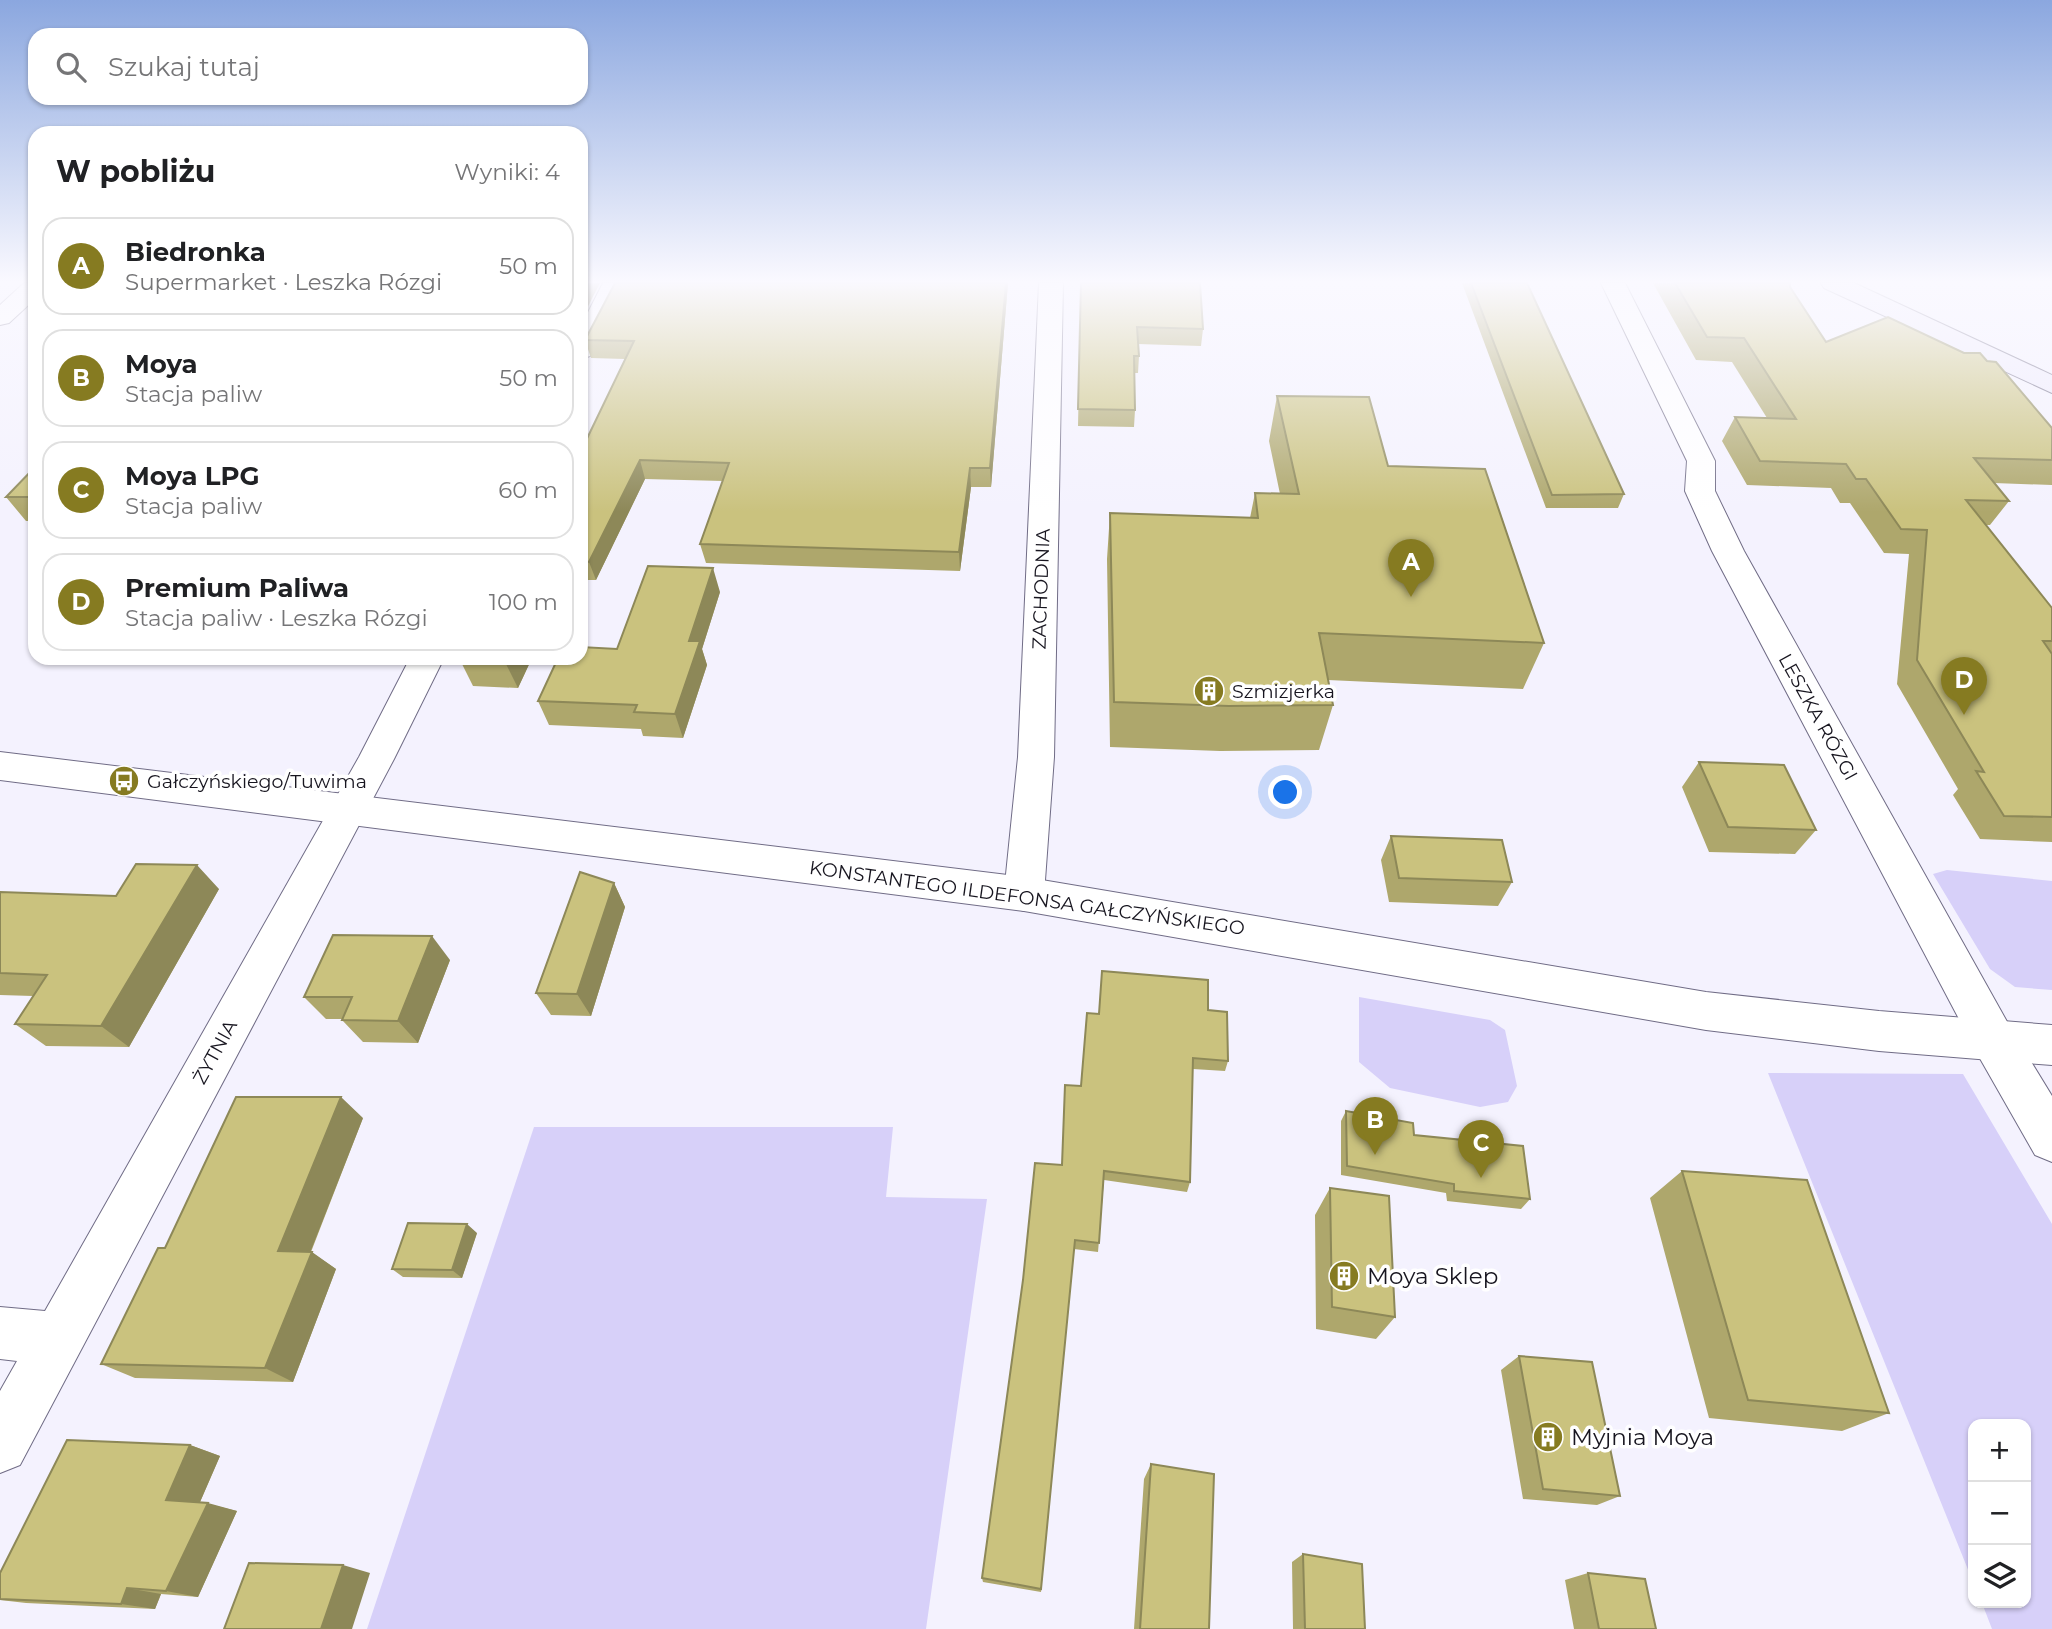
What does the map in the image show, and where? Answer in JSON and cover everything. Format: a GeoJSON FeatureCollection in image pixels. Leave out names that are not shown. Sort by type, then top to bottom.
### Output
{"type":"FeatureCollection","features":[{"type":"Feature","properties":{"kind":"main road"},"geometry":{"type":"LineString","coordinates":[[1996,359],[2052,385]]}},
{"type":"Feature","properties":{"kind":"street","name":"ZACHODNIA"},"geometry":{"type":"LineString","coordinates":[[1024,894],[1036,757],[1049,359]]}},
{"type":"Feature","properties":{"kind":"street","name":"LESZKA RÓZGI"},"geometry":{"type":"LineString","coordinates":[[1650,359],[1701,461],[1700,491],[1728,551],[1994,1041],[2052,1139]]}},
{"type":"Feature","properties":{"kind":"street","name":"ŻYTNIA"},"geometry":{"type":"LineString","coordinates":[[0,1445],[349,808],[423,665]]}},
{"type":"Feature","properties":{"kind":"street","name":"KONSTANTEGO ILDEFONSA GAŁCZYŃSKIEGO"},"geometry":{"type":"LineString","coordinates":[[0,766],[1024,894],[1155,913],[1590,993],[1786,1022],[2052,1045]]}},
{"type":"Feature","properties":{"kind":"street"},"geometry":{"type":"LineString","coordinates":[[0,1333],[58,1339]]}},
{"type":"Feature","properties":{"kind":"shaded area"},"geometry":{"type":"Polygon","coordinates":[[[1947,870],[2052,881],[2052,990],[2015,987],[1990,969],[1933,874],[1947,870]]]}},
{"type":"Feature","properties":{"kind":"shaded area"},"geometry":{"type":"Polygon","coordinates":[[[1359,997],[1490,1020],[1505,1030],[1517,1086],[1508,1102],[1480,1107],[1390,1088],[1359,1062],[1359,997]]]}},
{"type":"Feature","properties":{"kind":"shaded area"},"geometry":{"type":"Polygon","coordinates":[[[1768,1073],[1963,1074],[2052,1224],[2052,1629],[1992,1629],[1984,1608],[2031,1608],[2031,1419],[1968,1419],[1968,1570],[1768,1073]]]}},
{"type":"Feature","properties":{"kind":"shaded area"},"geometry":{"type":"Polygon","coordinates":[[[534,1127],[893,1127],[886,1197],[987,1199],[926,1629],[367,1629],[534,1127]]]}},
{"type":"Feature","properties":{"kind":"building"},"geometry":{"type":"Polygon","coordinates":[[[625,359],[999,359],[990,468],[970,468],[959,552],[700,544],[729,463],[640,460],[588,562],[588,436],[625,359]]]}},
{"type":"Feature","properties":{"kind":"building"},"geometry":{"type":"Polygon","coordinates":[[[1079,359],[1134,359],[1135,410],[1078,409],[1079,359]]]}},
{"type":"Feature","properties":{"kind":"building"},"geometry":{"type":"Polygon","coordinates":[[[1500,359],[1562,359],[1624,494],[1552,495],[1500,359]]]}},
{"type":"Feature","properties":{"kind":"building"},"geometry":{"type":"Polygon","coordinates":[[[1757,359],[1985,359],[1996,362],[2052,428],[2052,460],[1974,458],[2009,501],[1966,500],[2052,608],[2052,641],[2043,641],[2052,654],[2052,817],[2004,816],[1976,771],[1984,772],[1917,660],[1927,530],[1901,529],[1866,479],[1856,479],[1846,464],[1760,461],[1735,417],[1796,419],[1757,359]]]}},
{"type":"Feature","properties":{"kind":"building"},"geometry":{"type":"Polygon","coordinates":[[[1277,396],[1369,397],[1388,466],[1485,469],[1544,643],[1319,633],[1333,705],[1229,706],[1114,702],[1110,513],[1258,518],[1255,493],[1299,494],[1277,396]]]}},
{"type":"Feature","properties":{"kind":"building"},"geometry":{"type":"Polygon","coordinates":[[[28,474],[28,497],[6,497],[28,474]]]}},
{"type":"Feature","properties":{"kind":"building"},"geometry":{"type":"Polygon","coordinates":[[[648,566],[713,568],[689,641],[700,641],[675,714],[634,712],[637,705],[538,701],[555,665],[588,665],[588,647],[617,649],[648,566]]]}},
{"type":"Feature","properties":{"kind":"building"},"geometry":{"type":"Polygon","coordinates":[[[1699,762],[1784,765],[1816,830],[1728,827],[1699,762]]]}},
{"type":"Feature","properties":{"kind":"building"},"geometry":{"type":"Polygon","coordinates":[[[1391,836],[1502,840],[1512,882],[1399,878],[1391,836]]]}},
{"type":"Feature","properties":{"kind":"building"},"geometry":{"type":"Polygon","coordinates":[[[136,864],[197,865],[101,1026],[15,1024],[47,975],[0,973],[0,892],[116,896],[136,864]]]}},
{"type":"Feature","properties":{"kind":"building"},"geometry":{"type":"Polygon","coordinates":[[[580,872],[614,883],[577,994],[536,993],[580,872]]]}},
{"type":"Feature","properties":{"kind":"building"},"geometry":{"type":"Polygon","coordinates":[[[333,935],[432,936],[398,1021],[342,1020],[352,997],[304,997],[333,935]]]}},
{"type":"Feature","properties":{"kind":"building"},"geometry":{"type":"Polygon","coordinates":[[[1102,971],[1208,980],[1208,1010],[1227,1012],[1228,1061],[1193,1058],[1190,1182],[1104,1171],[1099,1243],[1075,1240],[1041,1589],[982,1578],[1023,1280],[1035,1163],[1062,1165],[1065,1085],[1081,1086],[1087,1013],[1099,1014],[1102,971]]]}},
{"type":"Feature","properties":{"kind":"building"},"geometry":{"type":"Polygon","coordinates":[[[236,1097],[341,1097],[278,1251],[312,1252],[265,1368],[101,1364],[158,1248],[165,1248],[236,1097]]]}},
{"type":"Feature","properties":{"kind":"building"},"geometry":{"type":"Polygon","coordinates":[[[1346,1111],[1413,1123],[1414,1135],[1523,1146],[1530,1199],[1454,1191],[1454,1184],[1347,1166],[1346,1111]]]}},
{"type":"Feature","properties":{"kind":"building"},"geometry":{"type":"Polygon","coordinates":[[[1682,1171],[1807,1180],[1889,1413],[1748,1400],[1682,1171]]]}},
{"type":"Feature","properties":{"kind":"building"},"geometry":{"type":"Polygon","coordinates":[[[1330,1188],[1389,1196],[1395,1317],[1332,1307],[1330,1188]]]}},
{"type":"Feature","properties":{"kind":"building"},"geometry":{"type":"Polygon","coordinates":[[[408,1223],[467,1224],[452,1270],[392,1269],[408,1223]]]}},
{"type":"Feature","properties":{"kind":"building"},"geometry":{"type":"Polygon","coordinates":[[[1519,1356],[1592,1362],[1620,1496],[1543,1489],[1519,1356]]]}},
{"type":"Feature","properties":{"kind":"building"},"geometry":{"type":"Polygon","coordinates":[[[67,1440],[190,1445],[166,1500],[208,1503],[166,1591],[127,1588],[121,1604],[0,1599],[0,1573],[67,1440]]]}},
{"type":"Feature","properties":{"kind":"building"},"geometry":{"type":"Polygon","coordinates":[[[1151,1464],[1214,1474],[1209,1629],[1140,1629],[1151,1464]]]}},
{"type":"Feature","properties":{"kind":"building"},"geometry":{"type":"Polygon","coordinates":[[[1303,1554],[1362,1564],[1365,1629],[1305,1629],[1303,1554]]]}},
{"type":"Feature","properties":{"kind":"building"},"geometry":{"type":"Polygon","coordinates":[[[249,1563],[343,1565],[321,1629],[224,1629],[249,1563]]]}},
{"type":"Feature","properties":{"kind":"building"},"geometry":{"type":"Polygon","coordinates":[[[1588,1573],[1645,1579],[1656,1629],[1599,1629],[1588,1573]]]}},
{"type":"Feature","properties":{"kind":"place","name":"Biedronka"},"geometry":{"type":"Point","coordinates":[1411,597]}},
{"type":"Feature","properties":{"kind":"place","name":"Szmizjerka"},"geometry":{"type":"Point","coordinates":[1209,691]}},
{"type":"Feature","properties":{"kind":"place","name":"Premium Paliwa"},"geometry":{"type":"Point","coordinates":[1964,715]}},
{"type":"Feature","properties":{"kind":"place","name":"Gałczyńskiego/Tuwima"},"geometry":{"type":"Point","coordinates":[124,781]}},
{"type":"Feature","properties":{"kind":"place","name":"Moya"},"geometry":{"type":"Point","coordinates":[1375,1155]}},
{"type":"Feature","properties":{"kind":"place","name":"Moya LPG"},"geometry":{"type":"Point","coordinates":[1481,1178]}},
{"type":"Feature","properties":{"kind":"place","name":"Moya Sklep"},"geometry":{"type":"Point","coordinates":[1344,1276]}},
{"type":"Feature","properties":{"kind":"place","name":"Myjnia Moya"},"geometry":{"type":"Point","coordinates":[1548,1437]}}]}
